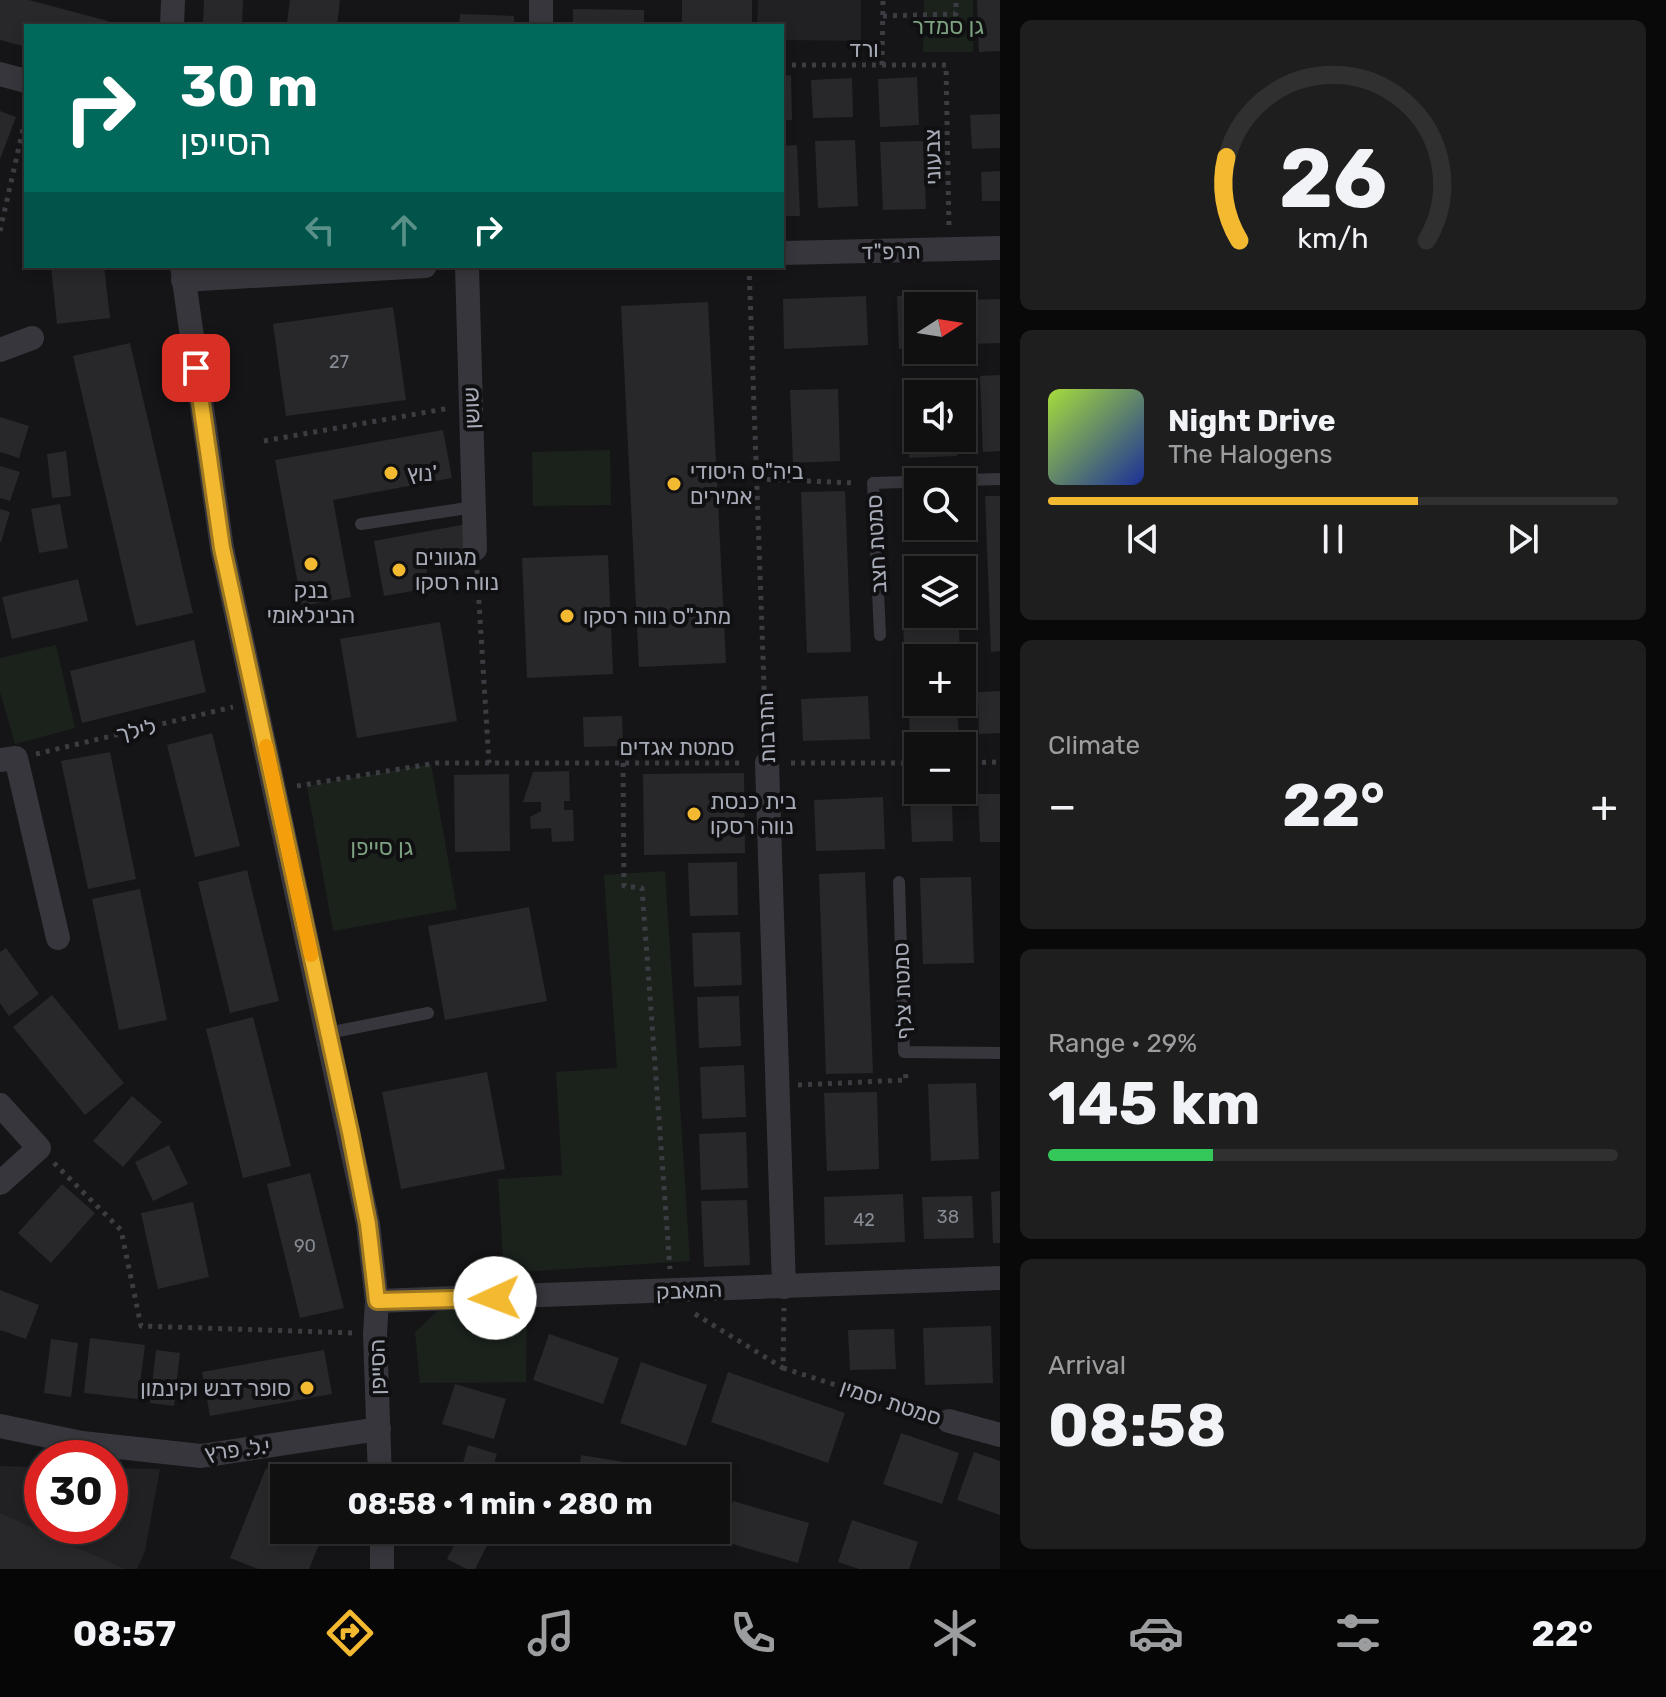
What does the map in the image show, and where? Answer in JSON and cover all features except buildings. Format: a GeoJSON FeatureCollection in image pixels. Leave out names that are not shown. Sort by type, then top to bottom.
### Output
{"type":"FeatureCollection","features":[{"type":"Feature","properties":{"kind":"street"},"geometry":{"type":"LineString","coordinates":[[172,24],[173,0]]}},
{"type":"Feature","properties":{"kind":"street"},"geometry":{"type":"LineString","coordinates":[[541,0],[541,24]]}},
{"type":"Feature","properties":{"kind":"street"},"geometry":{"type":"LineString","coordinates":[[0,74],[24,80]]}},
{"type":"Feature","properties":{"kind":"street","name":"תרפ\"ד"},"geometry":{"type":"LineString","coordinates":[[784,253],[1000,248]]}},
{"type":"Feature","properties":{"kind":"street"},"geometry":{"type":"LineString","coordinates":[[183,273],[356,268]]}},
{"type":"Feature","properties":{"kind":"street","name":"שושן"},"geometry":{"type":"LineString","coordinates":[[467,268],[475,549]]}},
{"type":"Feature","properties":{"kind":"street","name":"הסייפן"},"geometry":{"type":"LineString","coordinates":[[183,273],[222,548],[368,1224],[377,1301],[375,1334],[380,1464]]}},
{"type":"Feature","properties":{"kind":"street"},"geometry":{"type":"LineString","coordinates":[[0,350],[32,338]]}},
{"type":"Feature","properties":{"kind":"street"},"geometry":{"type":"LineString","coordinates":[[8,759],[58,938]]}},
{"type":"Feature","properties":{"kind":"street","name":"התרבות"},"geometry":{"type":"LineString","coordinates":[[767,763],[784,1287]]}},
{"type":"Feature","properties":{"kind":"street"},"geometry":{"type":"LineString","coordinates":[[0,1105],[39,1148],[0,1183]]}},
{"type":"Feature","properties":{"kind":"street","name":"המאבק"},"geometry":{"type":"LineString","coordinates":[[377,1301],[1000,1278]]}},
{"type":"Feature","properties":{"kind":"street","name":"סמטת יסמין"},"geometry":{"type":"LineString","coordinates":[[949,1421],[1000,1435]]}},
{"type":"Feature","properties":{"kind":"street","name":"י.ל. פרץ"},"geometry":{"type":"LineString","coordinates":[[0,1426],[82,1443],[201,1456],[379,1429]]}},
{"type":"Feature","properties":{"kind":"street"},"geometry":{"type":"LineString","coordinates":[[382,1544],[382,1569]]}},
{"type":"Feature","properties":{"kind":"lane","name":"סמטת חצב"},"geometry":{"type":"LineString","coordinates":[[880,635],[873,483],[1000,479]]}},
{"type":"Feature","properties":{"kind":"lane"},"geometry":{"type":"LineString","coordinates":[[361,524],[474,507]]}},
{"type":"Feature","properties":{"kind":"lane","name":"סמטת צלף"},"geometry":{"type":"LineString","coordinates":[[899,882],[904,1052],[1000,1053]]}},
{"type":"Feature","properties":{"kind":"lane"},"geometry":{"type":"LineString","coordinates":[[328,1033],[428,1013]]}},
{"type":"Feature","properties":{"kind":"path"},"geometry":{"type":"LineString","coordinates":[[882,65],[883,0]]}},
{"type":"Feature","properties":{"kind":"path"},"geometry":{"type":"LineString","coordinates":[[883,16],[956,14],[956,0]]}},
{"type":"Feature","properties":{"kind":"path","name":"ורד"},"geometry":{"type":"LineString","coordinates":[[784,65],[946,65]]}},
{"type":"Feature","properties":{"kind":"path","name":"צבעוני"},"geometry":{"type":"LineString","coordinates":[[946,65],[949,249]]}},
{"type":"Feature","properties":{"kind":"path"},"geometry":{"type":"LineString","coordinates":[[0,231],[24,125]]}},
{"type":"Feature","properties":{"kind":"path","name":"התרבות"},"geometry":{"type":"LineString","coordinates":[[749,268],[767,763]]}},
{"type":"Feature","properties":{"kind":"path"},"geometry":{"type":"LineString","coordinates":[[264,441],[471,405]]}},
{"type":"Feature","properties":{"kind":"path"},"geometry":{"type":"LineString","coordinates":[[757,479],[873,483]]}},
{"type":"Feature","properties":{"kind":"path"},"geometry":{"type":"LineString","coordinates":[[475,549],[489,763]]}},
{"type":"Feature","properties":{"kind":"path","name":"לילך"},"geometry":{"type":"LineString","coordinates":[[8,759],[256,702]]}},
{"type":"Feature","properties":{"kind":"path"},"geometry":{"type":"LineString","coordinates":[[976,763],[1000,762]]}},
{"type":"Feature","properties":{"kind":"path","name":"סמטת אגדים"},"geometry":{"type":"LineString","coordinates":[[275,790],[436,763],[904,763]]}},
{"type":"Feature","properties":{"kind":"path"},"geometry":{"type":"LineString","coordinates":[[623,763],[624,886],[642,888],[664,1291]]}},
{"type":"Feature","properties":{"kind":"path"},"geometry":{"type":"LineString","coordinates":[[777,1087],[906,1080],[904,1052]]}},
{"type":"Feature","properties":{"kind":"path"},"geometry":{"type":"LineString","coordinates":[[39,1148],[121,1230],[141,1326],[375,1334]]}},
{"type":"Feature","properties":{"kind":"path"},"geometry":{"type":"LineString","coordinates":[[783,1368],[784,1287]]}},
{"type":"Feature","properties":{"kind":"path","name":"סמטת יסמין"},"geometry":{"type":"LineString","coordinates":[[664,1291],[783,1368],[949,1421]]}},
{"type":"Feature","properties":{"kind":"shaded area","name":"גן סמדר"},"geometry":{"type":"Polygon","coordinates":[[[758,0],[861,0],[861,41],[784,40],[784,24],[757,24],[758,0]]]}},
{"type":"Feature","properties":{"kind":"shaded area"},"geometry":{"type":"Polygon","coordinates":[[[0,1466],[24,1467],[24,1544],[128,1544],[128,1468],[160,1469],[145,1551],[137,1569],[0,1569],[0,1466]]]}},
{"type":"Feature","properties":{"kind":"green space","name":"גן סמדר"},"geometry":{"type":"Polygon","coordinates":[[[924,0],[973,0],[973,52],[923,52],[924,0]]]}},
{"type":"Feature","properties":{"kind":"green space"},"geometry":{"type":"Polygon","coordinates":[[[610,450],[611,505],[533,506],[532,452],[610,450]]]}},
{"type":"Feature","properties":{"kind":"green space"},"geometry":{"type":"Polygon","coordinates":[[[56,645],[75,728],[15,744],[0,692],[0,658],[56,645]]]}},
{"type":"Feature","properties":{"kind":"green space","name":"גן סייפן"},"geometry":{"type":"Polygon","coordinates":[[[431,764],[457,909],[333,931],[307,786],[431,764]]]}},
{"type":"Feature","properties":{"kind":"green space"},"geometry":{"type":"Polygon","coordinates":[[[665,871],[690,1261],[504,1273],[498,1179],[562,1175],[556,1072],[617,1068],[604,875],[665,871]]]}},
{"type":"Feature","properties":{"kind":"green space"},"geometry":{"type":"Polygon","coordinates":[[[527,1307],[526,1382],[420,1383],[415,1332],[440,1309],[527,1307]]]}},
{"type":"Feature","properties":{"kind":"slow traffic"},"geometry":{"type":"LineString","coordinates":[[266,746],[311,955]]}},
{"type":"Feature","properties":{"kind":"place","name":"נוץ'"},"geometry":{"type":"Point","coordinates":[391,473]}},
{"type":"Feature","properties":{"kind":"place","name":"ביה\"ס היסודי אמירים"},"geometry":{"type":"Point","coordinates":[674,484]}},
{"type":"Feature","properties":{"kind":"place","name":"בנק הבינלאומי"},"geometry":{"type":"Point","coordinates":[311,564]}},
{"type":"Feature","properties":{"kind":"place","name":"מגוונים נווה רסקו"},"geometry":{"type":"Point","coordinates":[399,570]}},
{"type":"Feature","properties":{"kind":"place","name":"מתנ\"ס נווה רסקו"},"geometry":{"type":"Point","coordinates":[567,616]}},
{"type":"Feature","properties":{"kind":"place","name":"בית כנסת נווה רסקו"},"geometry":{"type":"Point","coordinates":[694,814]}},
{"type":"Feature","properties":{"kind":"place","name":"סופר דבש וקינמון"},"geometry":{"type":"Point","coordinates":[307,1388]}},
{"type":"Feature","properties":{"kind":"route"},"geometry":{"type":"LineString","coordinates":[[196,368],[222,548],[350,1132],[368,1224],[377,1301],[495,1298]]}}]}
